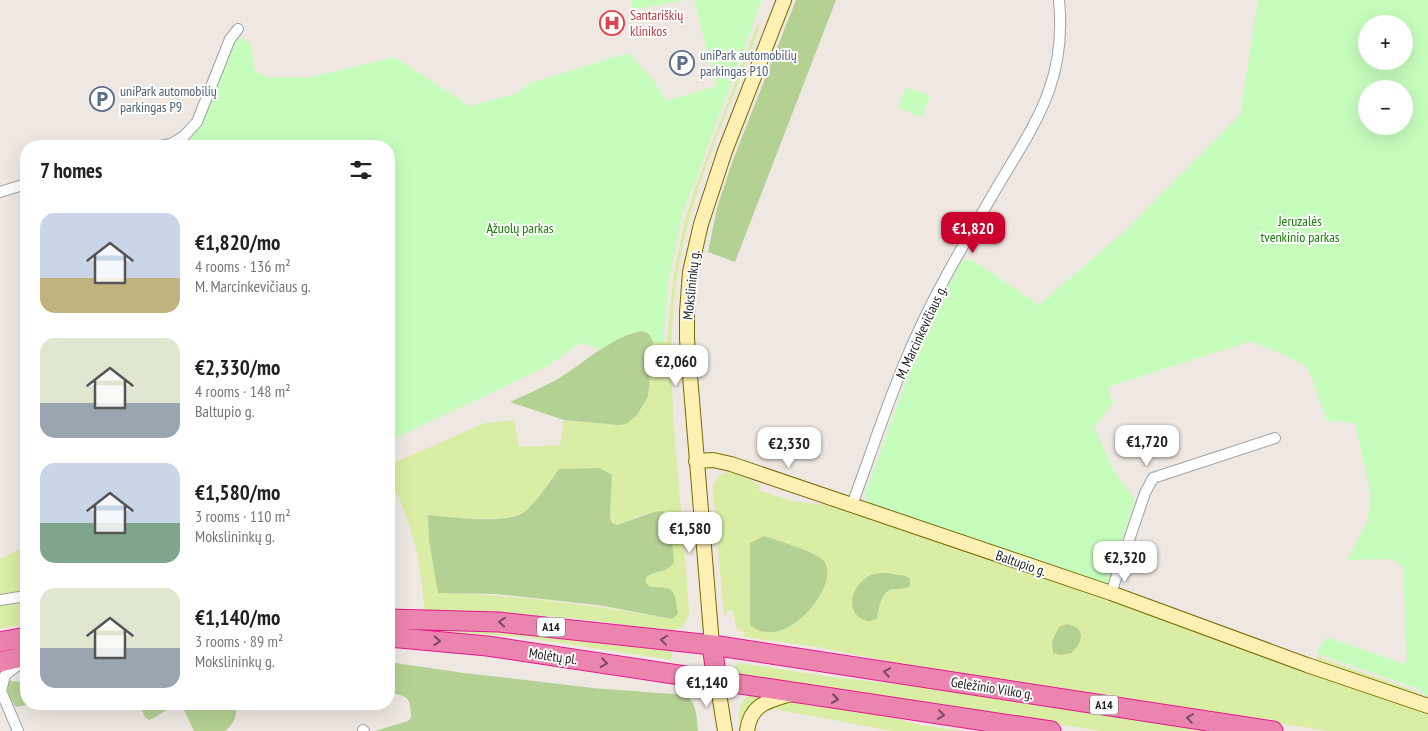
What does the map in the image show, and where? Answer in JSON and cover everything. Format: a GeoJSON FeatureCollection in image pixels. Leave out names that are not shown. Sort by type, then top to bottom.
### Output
{"type":"FeatureCollection","features":[{"type":"Feature","properties":{"kind":"highway","name":"Molėtų pl."},"geometry":{"type":"LineString","coordinates":[[395,619],[498,622],[712,645]]}},
{"type":"Feature","properties":{"kind":"highway"},"geometry":{"type":"LineString","coordinates":[[0,642],[20,638]]}},
{"type":"Feature","properties":{"kind":"highway","name":"Molėtų pl."},"geometry":{"type":"LineString","coordinates":[[395,638],[487,646],[717,681]]}},
{"type":"Feature","properties":{"kind":"highway"},"geometry":{"type":"LineString","coordinates":[[712,645],[717,681]]}},
{"type":"Feature","properties":{"kind":"highway","name":"Geležinio Vilko g."},"geometry":{"type":"LineString","coordinates":[[712,645],[1273,731]]}},
{"type":"Feature","properties":{"kind":"highway"},"geometry":{"type":"LineString","coordinates":[[0,662],[20,658]]}},
{"type":"Feature","properties":{"kind":"highway","name":"A14"},"geometry":{"type":"LineString","coordinates":[[717,681],[1051,731]]}},
{"type":"Feature","properties":{"kind":"street","name":"Mokslininkų g."},"geometry":{"type":"LineString","coordinates":[[712,645],[687,339],[688,292],[694,248],[709,198],[725,151],[784,0]]}},
{"type":"Feature","properties":{"kind":"street","name":"M. Marcinkevičiaus g."},"geometry":{"type":"LineString","coordinates":[[852,505],[903,366],[918,332],[961,250],[1028,138],[1043,108],[1054,75],[1059,52],[1061,32],[1059,0]]}},
{"type":"Feature","properties":{"kind":"street"},"geometry":{"type":"LineString","coordinates":[[178,140],[197,122],[230,39],[238,29]]}},
{"type":"Feature","properties":{"kind":"street"},"geometry":{"type":"LineString","coordinates":[[0,192],[20,186]]}},
{"type":"Feature","properties":{"kind":"street"},"geometry":{"type":"LineString","coordinates":[[1111,593],[1145,493],[1153,478],[1275,438]]}},
{"type":"Feature","properties":{"kind":"street","name":"Baltupio g."},"geometry":{"type":"LineString","coordinates":[[696,461],[713,460],[731,464],[1111,593],[1307,665],[1428,706]]}},
{"type":"Feature","properties":{"kind":"street"},"geometry":{"type":"LineString","coordinates":[[0,600],[20,597]]}},
{"type":"Feature","properties":{"kind":"street"},"geometry":{"type":"LineString","coordinates":[[18,731],[1,691],[5,675],[20,662]]}},
{"type":"Feature","properties":{"kind":"street"},"geometry":{"type":"LineString","coordinates":[[717,681],[725,731]]}},
{"type":"Feature","properties":{"kind":"street"},"geometry":{"type":"LineString","coordinates":[[747,731],[748,720],[752,712],[760,705],[796,693]]}},
{"type":"Feature","properties":{"kind":"street"},"geometry":{"type":"LineString","coordinates":[[0,714],[13,720]]}},
{"type":"Feature","properties":{"kind":"green space"},"geometry":{"type":"Polygon","coordinates":[[[631,0],[685,0],[633,10],[631,0]]]}},
{"type":"Feature","properties":{"kind":"green space","name":"Ąžuolų parkas"},"geometry":{"type":"Polygon","coordinates":[[[694,0],[762,0],[682,215],[668,284],[663,342],[653,341],[649,334],[639,331],[601,349],[580,343],[548,366],[395,438],[395,140],[187,140],[200,127],[237,36],[250,43],[255,70],[268,78],[312,77],[394,57],[470,106],[516,94],[530,83],[628,53],[652,78],[666,101],[716,86],[694,0]]]}},
{"type":"Feature","properties":{"kind":"green space"},"geometry":{"type":"Polygon","coordinates":[[[796,0],[836,0],[735,262],[708,252],[717,208],[733,160],[796,0]]]}},
{"type":"Feature","properties":{"kind":"green space","name":"Jeruzalės tvenkinio parkas"},"geometry":{"type":"Polygon","coordinates":[[[1258,0],[1428,0],[1428,697],[1416,688],[1318,654],[1318,650],[1327,637],[1404,664],[1407,660],[1403,567],[1392,559],[1347,560],[1367,523],[1371,495],[1355,423],[1327,421],[1308,368],[1293,359],[1251,341],[1108,387],[1113,403],[1094,427],[1113,469],[1135,500],[1108,583],[1105,585],[870,504],[866,499],[866,491],[912,365],[939,304],[963,259],[974,261],[1039,305],[1126,230],[1240,115],[1258,0]]]}},
{"type":"Feature","properties":{"kind":"green space"},"geometry":{"type":"Polygon","coordinates":[[[757,25],[758,32],[701,180],[684,241],[678,272],[673,323],[672,400],[689,612],[682,627],[671,631],[661,631],[612,623],[539,615],[425,612],[418,555],[407,518],[397,493],[395,494],[395,462],[485,423],[514,420],[519,447],[560,445],[564,420],[618,425],[648,397],[653,341],[667,342],[673,279],[684,223],[695,188],[757,25]],[[599,468],[559,469],[533,504],[524,512],[515,516],[491,519],[464,519],[428,516],[438,593],[498,596],[556,602],[672,619],[666,587],[650,587],[646,583],[646,578],[649,574],[672,567],[667,513],[656,512],[642,515],[617,525],[612,523],[610,517],[612,475],[599,468]]]}},
{"type":"Feature","properties":{"kind":"green space"},"geometry":{"type":"Polygon","coordinates":[[[906,87],[930,96],[922,117],[898,108],[906,87]]]}},
{"type":"Feature","properties":{"kind":"green space"},"geometry":{"type":"Polygon","coordinates":[[[642,331],[649,334],[653,341],[648,397],[636,416],[626,424],[618,425],[564,420],[510,402],[556,380],[608,344],[642,331]]]}},
{"type":"Feature","properties":{"kind":"green space"},"geometry":{"type":"Polygon","coordinates":[[[599,468],[612,475],[610,517],[612,523],[617,525],[654,512],[663,511],[670,517],[674,562],[665,570],[649,575],[646,578],[646,583],[650,587],[665,588],[672,591],[676,599],[678,614],[672,619],[598,605],[496,594],[438,593],[429,540],[428,515],[465,519],[495,519],[519,515],[527,510],[536,500],[559,469],[599,468]]]}},
{"type":"Feature","properties":{"kind":"green space"},"geometry":{"type":"Polygon","coordinates":[[[733,471],[761,486],[758,490],[791,501],[828,505],[1088,593],[1308,672],[1428,712],[1428,731],[1329,731],[932,670],[812,646],[744,637],[744,632],[736,627],[733,611],[729,610],[724,616],[713,486],[716,479],[722,474],[733,471]],[[906,576],[853,612],[877,618],[881,600],[886,593],[890,590],[910,586],[906,576]]]}},
{"type":"Feature","properties":{"kind":"green space"},"geometry":{"type":"Polygon","coordinates":[[[764,536],[819,557],[824,561],[827,571],[825,584],[818,599],[794,624],[779,631],[764,632],[750,625],[750,543],[764,536]]]}},
{"type":"Feature","properties":{"kind":"green space"},"geometry":{"type":"Polygon","coordinates":[[[20,549],[20,626],[0,628],[0,559],[20,549]]]}},
{"type":"Feature","properties":{"kind":"green space"},"geometry":{"type":"Polygon","coordinates":[[[877,573],[906,576],[910,579],[910,586],[890,590],[886,593],[881,600],[877,618],[866,621],[856,615],[853,609],[853,596],[856,589],[865,578],[877,573]]]}},
{"type":"Feature","properties":{"kind":"green space"},"geometry":{"type":"Polygon","coordinates":[[[1066,624],[1077,628],[1080,632],[1079,644],[1071,653],[1061,655],[1053,653],[1052,641],[1059,627],[1066,624]]]}},
{"type":"Feature","properties":{"kind":"green space"},"geometry":{"type":"Polygon","coordinates":[[[395,629],[551,634],[673,649],[671,660],[523,637],[395,631],[395,629]]]}},
{"type":"Feature","properties":{"kind":"green space"},"geometry":{"type":"Polygon","coordinates":[[[1316,656],[1417,692],[1426,699],[1317,662],[1316,656]]]}},
{"type":"Feature","properties":{"kind":"green space"},"geometry":{"type":"Polygon","coordinates":[[[395,663],[593,688],[685,695],[694,707],[698,731],[375,731],[408,721],[411,717],[409,701],[401,695],[395,694],[395,663]]]}},
{"type":"Feature","properties":{"kind":"green space"},"geometry":{"type":"Polygon","coordinates":[[[738,663],[839,678],[954,690],[1223,731],[1102,731],[738,675],[735,674],[734,668],[738,663]]]}},
{"type":"Feature","properties":{"kind":"green space"},"geometry":{"type":"Polygon","coordinates":[[[10,681],[20,682],[20,706],[16,707],[10,698],[8,684],[10,681]]]}},
{"type":"Feature","properties":{"kind":"green space"},"geometry":{"type":"Polygon","coordinates":[[[752,694],[855,708],[921,725],[963,731],[892,731],[752,705],[747,710],[749,731],[740,731],[739,715],[741,705],[752,694]]]}},
{"type":"Feature","properties":{"kind":"green space"},"geometry":{"type":"Polygon","coordinates":[[[142,710],[167,710],[149,720],[142,710]]]}},
{"type":"Feature","properties":{"kind":"green space"},"geometry":{"type":"Polygon","coordinates":[[[184,710],[236,710],[235,719],[225,731],[194,731],[184,710]]]}},
{"type":"Feature","properties":{"kind":"place","name":"Santariškių klinikos"},"geometry":{"type":"Point","coordinates":[612,23]}},
{"type":"Feature","properties":{"kind":"place","name":"uniPark automobilių parkingas P10"},"geometry":{"type":"Point","coordinates":[682,63]}},
{"type":"Feature","properties":{"kind":"place","name":"uniPark automobilių parkingas P9"},"geometry":{"type":"Point","coordinates":[102,99]}}]}
